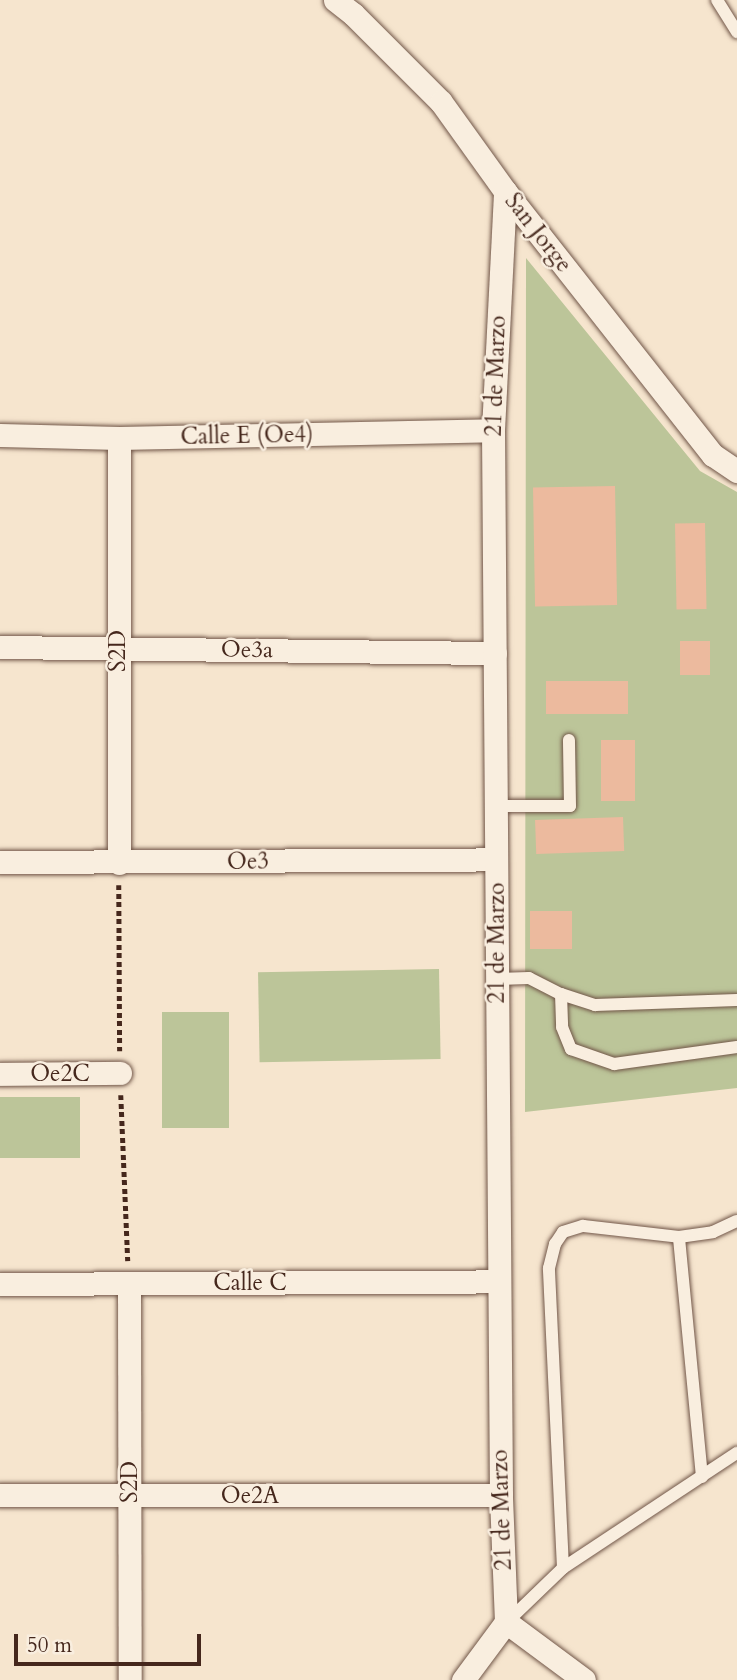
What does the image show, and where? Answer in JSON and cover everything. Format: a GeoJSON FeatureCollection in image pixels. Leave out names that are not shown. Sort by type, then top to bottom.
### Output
{"type":"FeatureCollection","features":[{"type":"Feature","properties":{"kind":"street","name":"San Jorge"},"geometry":{"type":"LineString","coordinates":[[335,0],[353,14],[441,102],[505,191],[713,455],[737,471]]}},
{"type":"Feature","properties":{"kind":"street","name":"21 de Marzo"},"geometry":{"type":"LineString","coordinates":[[505,191],[493,430],[500,1494],[506,1622]]}},
{"type":"Feature","properties":{"kind":"street","name":"Calle E (Oe4)"},"geometry":{"type":"LineString","coordinates":[[0,435],[119,438],[493,430]]}},
{"type":"Feature","properties":{"kind":"street","name":"S2D"},"geometry":{"type":"LineString","coordinates":[[119,438],[119,863]]}},
{"type":"Feature","properties":{"kind":"street","name":"Oe3a"},"geometry":{"type":"LineString","coordinates":[[0,647],[495,653]]}},
{"type":"Feature","properties":{"kind":"street","name":"Oe3"},"geometry":{"type":"LineString","coordinates":[[0,862],[496,859]]}},
{"type":"Feature","properties":{"kind":"street","name":"Oe2C"},"geometry":{"type":"LineString","coordinates":[[0,1074],[120,1073]]}},
{"type":"Feature","properties":{"kind":"street","name":"Calle C"},"geometry":{"type":"LineString","coordinates":[[0,1284],[499,1281]]}},
{"type":"Feature","properties":{"kind":"street","name":"S2D"},"geometry":{"type":"LineString","coordinates":[[129,1283],[130,1680]]}},
{"type":"Feature","properties":{"kind":"street","name":"Oe2A"},"geometry":{"type":"LineString","coordinates":[[0,1495],[500,1494]]}},
{"type":"Feature","properties":{"kind":"street"},"geometry":{"type":"LineString","coordinates":[[463,1680],[506,1622],[584,1680]]}},
{"type":"Feature","properties":{"kind":"lane"},"geometry":{"type":"LineString","coordinates":[[717,0],[737,32]]}},
{"type":"Feature","properties":{"kind":"lane"},"geometry":{"type":"LineString","coordinates":[[496,806],[570,806],[569,740]]}},
{"type":"Feature","properties":{"kind":"lane"},"geometry":{"type":"LineString","coordinates":[[497,979],[529,978],[561,994],[595,1005],[737,1000]]}},
{"type":"Feature","properties":{"kind":"lane"},"geometry":{"type":"LineString","coordinates":[[561,994],[562,1027],[571,1049],[614,1064],[737,1047]]}},
{"type":"Feature","properties":{"kind":"lane"},"geometry":{"type":"LineString","coordinates":[[563,1568],[549,1268],[555,1244],[563,1232],[583,1226],[680,1237],[713,1231],[737,1221]]}},
{"type":"Feature","properties":{"kind":"lane"},"geometry":{"type":"LineString","coordinates":[[680,1237],[702,1477]]}},
{"type":"Feature","properties":{"kind":"lane"},"geometry":{"type":"LineString","coordinates":[[506,1622],[563,1568],[737,1453]]}},
{"type":"Feature","properties":{"kind":"green space"},"geometry":{"type":"Polygon","coordinates":[[[526,258],[700,471],[737,492],[737,1088],[525,1112],[526,258]]]}},
{"type":"Feature","properties":{"kind":"green space"},"geometry":{"type":"Polygon","coordinates":[[[439,969],[441,1059],[260,1062],[258,972],[439,969]]]}},
{"type":"Feature","properties":{"kind":"green space"},"geometry":{"type":"Polygon","coordinates":[[[162,1012],[229,1012],[229,1128],[162,1128],[162,1012]]]}},
{"type":"Feature","properties":{"kind":"green space"},"geometry":{"type":"Polygon","coordinates":[[[0,1097],[80,1097],[80,1158],[0,1158],[0,1097]]]}},
{"type":"Feature","properties":{"kind":"building"},"geometry":{"type":"Polygon","coordinates":[[[615,486],[617,605],[535,606],[533,487],[615,486]]]}},
{"type":"Feature","properties":{"kind":"building"},"geometry":{"type":"Polygon","coordinates":[[[705,523],[707,609],[677,610],[675,524],[705,523]]]}},
{"type":"Feature","properties":{"kind":"building"},"geometry":{"type":"Polygon","coordinates":[[[680,641],[710,641],[710,675],[680,675],[680,641]]]}},
{"type":"Feature","properties":{"kind":"building"},"geometry":{"type":"Polygon","coordinates":[[[546,681],[628,681],[628,714],[546,714],[546,681]]]}},
{"type":"Feature","properties":{"kind":"building"},"geometry":{"type":"Polygon","coordinates":[[[601,740],[635,740],[635,801],[601,801],[601,740]]]}},
{"type":"Feature","properties":{"kind":"building"},"geometry":{"type":"Polygon","coordinates":[[[623,817],[624,851],[536,854],[535,820],[623,817]]]}},
{"type":"Feature","properties":{"kind":"building"},"geometry":{"type":"Polygon","coordinates":[[[530,911],[572,911],[572,949],[530,949],[530,911]]]}}]}
